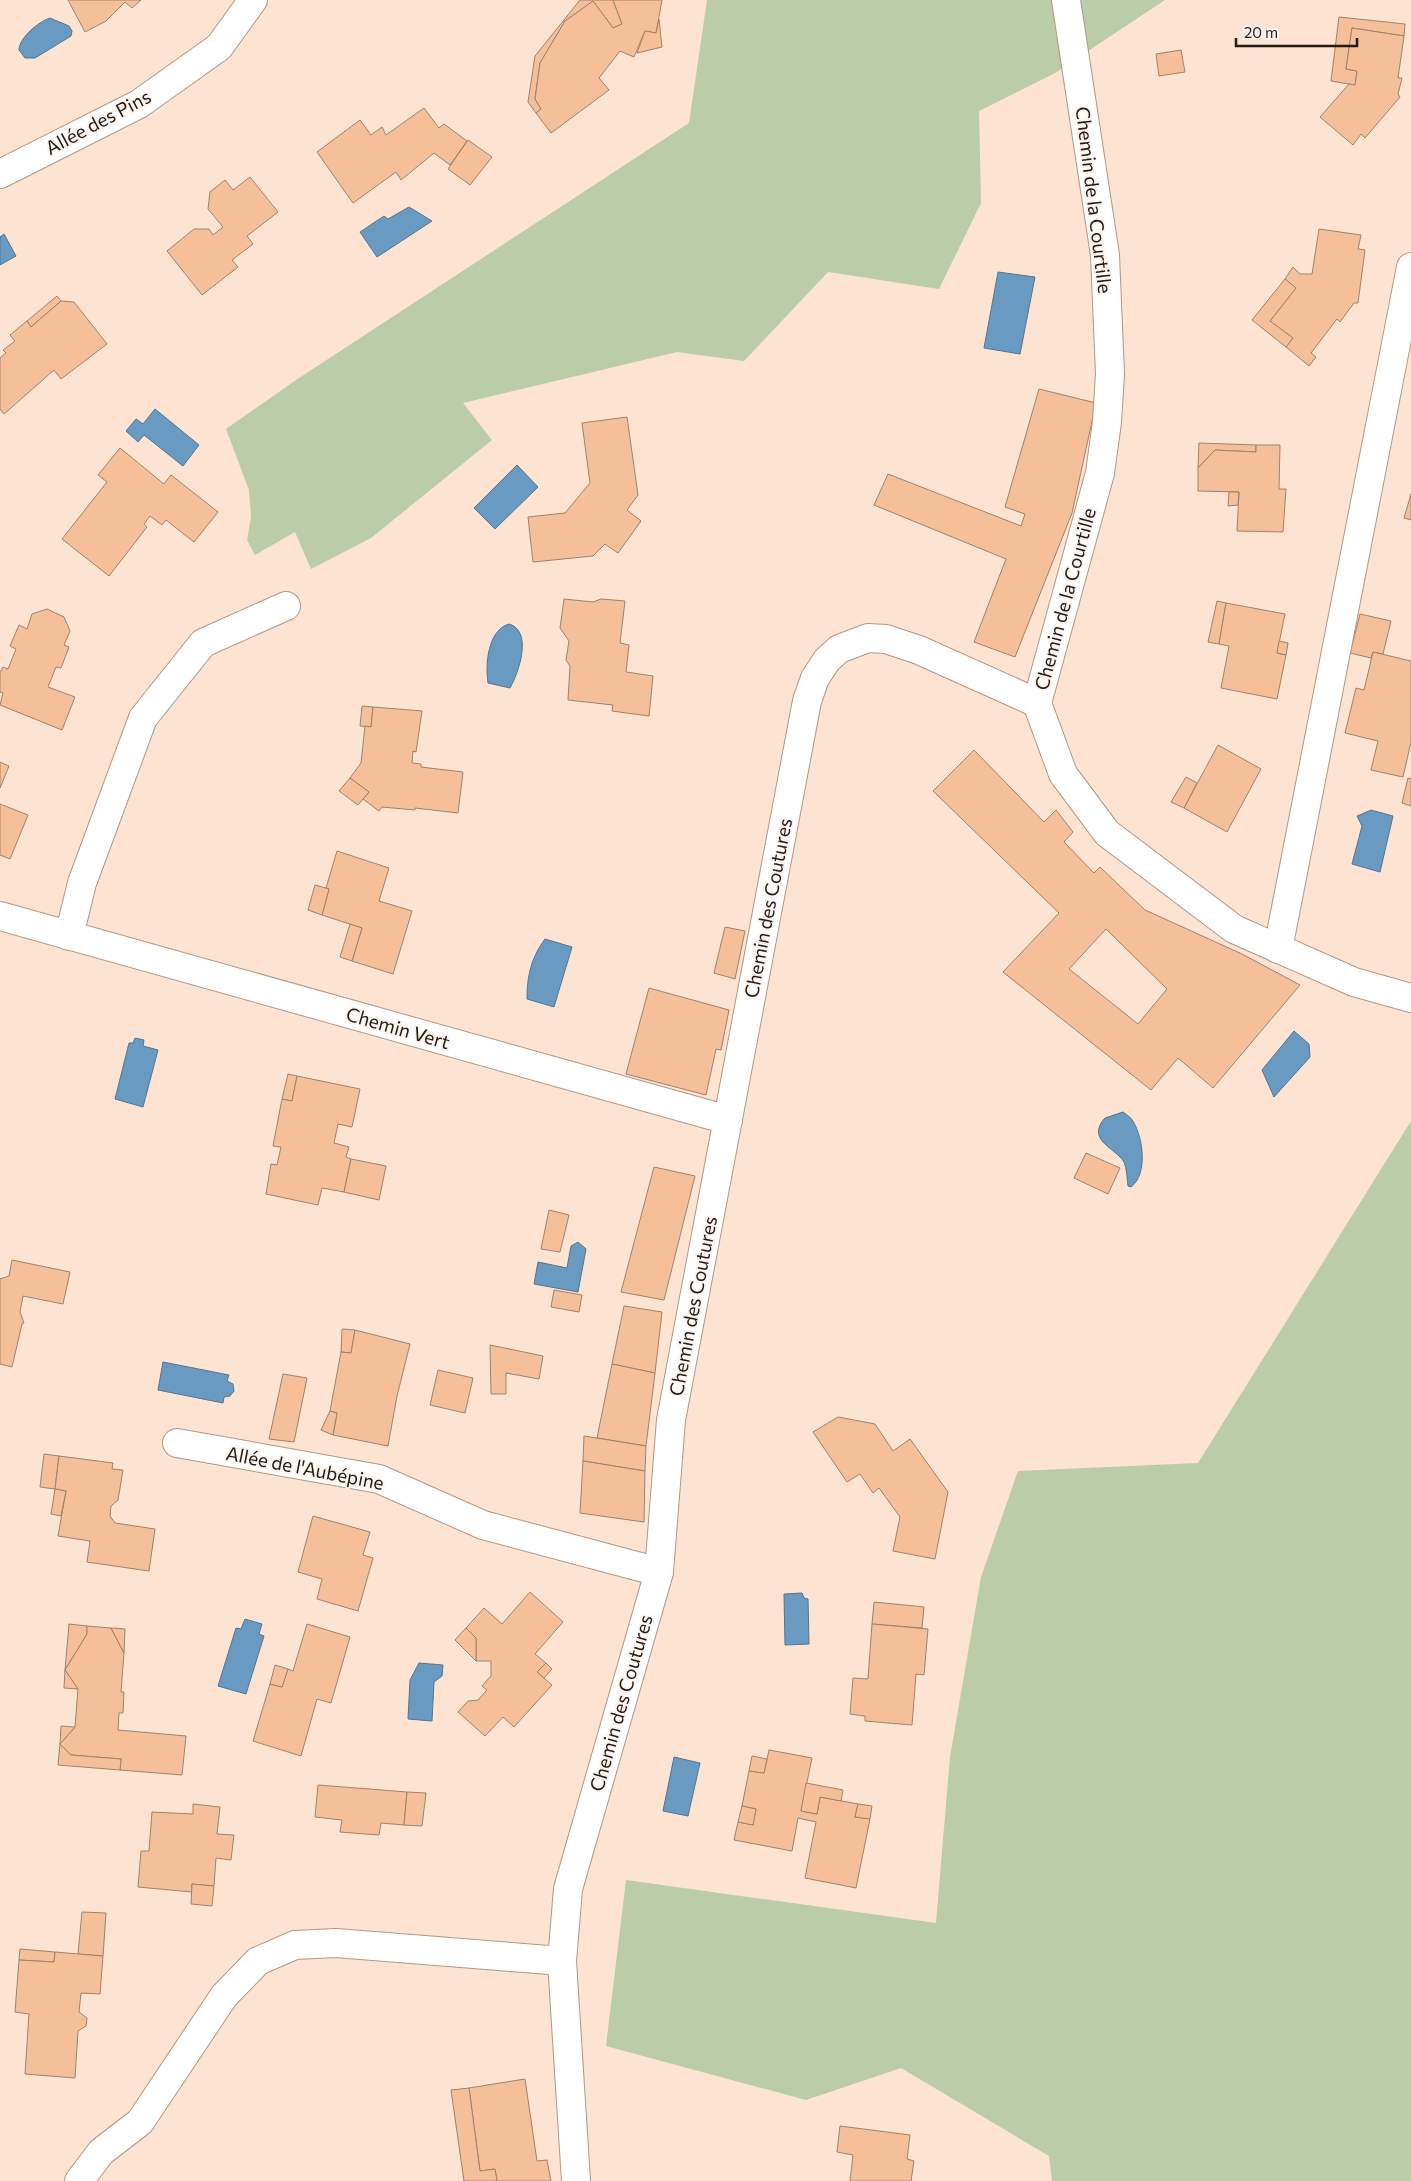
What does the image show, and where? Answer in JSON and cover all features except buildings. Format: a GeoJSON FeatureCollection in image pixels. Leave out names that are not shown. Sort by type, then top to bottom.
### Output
{"type":"FeatureCollection","features":[{"type":"Feature","properties":{"kind":"street","name":"Allée des Pins"},"geometry":{"type":"LineString","coordinates":[[0,174],[139,104],[219,47],[253,0]]}},
{"type":"Feature","properties":{"kind":"street","name":"Chemin de la Courtille"},"geometry":{"type":"LineString","coordinates":[[1066,0],[1105,255],[1109,384],[1107,422],[1100,473],[1037,703],[1063,774],[1107,833],[1234,929],[1354,982],[1411,998]]}},
{"type":"Feature","properties":{"kind":"street"},"geometry":{"type":"LineString","coordinates":[[1278,949],[1411,267]]}},
{"type":"Feature","properties":{"kind":"street"},"geometry":{"type":"LineString","coordinates":[[69,936],[82,884],[143,718],[203,643],[286,606]]}},
{"type":"Feature","properties":{"kind":"street","name":"Chemin des Coutures"},"geometry":{"type":"LineString","coordinates":[[576,2181],[562,1961],[568,1889],[659,1572],[671,1420],[808,701],[815,678],[827,660],[839,649],[852,642],[868,638],[886,638],[919,650],[1037,703]]}},
{"type":"Feature","properties":{"kind":"street","name":"Chemin Vert"},"geometry":{"type":"LineString","coordinates":[[0,916],[728,1120]]}},
{"type":"Feature","properties":{"kind":"street","name":"Allée de l'Aubépine"},"geometry":{"type":"LineString","coordinates":[[177,1443],[379,1480],[483,1525],[659,1572]]}},
{"type":"Feature","properties":{"kind":"street"},"geometry":{"type":"LineString","coordinates":[[79,2181],[101,2152],[140,2122],[224,1996],[258,1961],[295,1945],[336,1943],[562,1961]]}},
{"type":"Feature","properties":{"kind":"green space"},"geometry":{"type":"Polygon","coordinates":[[[707,0],[1165,0],[1055,73],[979,111],[981,203],[939,289],[828,272],[744,361],[677,352],[463,403],[492,440],[371,538],[311,569],[295,532],[255,555],[247,540],[251,517],[249,490],[226,429],[296,380],[689,123],[707,0]]]}},
{"type":"Feature","properties":{"kind":"green space"},"geometry":{"type":"Polygon","coordinates":[[[1411,1121],[1411,2181],[1052,2181],[1049,2156],[901,2068],[806,2100],[606,2046],[626,1880],[936,1923],[950,1757],[981,1577],[1018,1471],[1198,1463],[1411,1121]]]}},
{"type":"Feature","properties":{"kind":"water"},"geometry":{"type":"Polygon","coordinates":[[[50,18],[69,26],[72,31],[71,36],[35,58],[25,58],[19,50],[22,40],[35,27],[50,18]]]}},
{"type":"Feature","properties":{"kind":"water"},"geometry":{"type":"Polygon","coordinates":[[[409,207],[432,221],[377,257],[360,232],[384,216],[388,219],[409,207]]]}},
{"type":"Feature","properties":{"kind":"water"},"geometry":{"type":"Polygon","coordinates":[[[4,234],[16,256],[0,265],[0,237],[4,234]]]}},
{"type":"Feature","properties":{"kind":"water"},"geometry":{"type":"Polygon","coordinates":[[[998,272],[1035,277],[1020,354],[984,348],[998,272]]]}},
{"type":"Feature","properties":{"kind":"water"},"geometry":{"type":"Polygon","coordinates":[[[155,409],[199,445],[183,466],[144,435],[138,442],[126,431],[136,419],[143,424],[155,409]]]}},
{"type":"Feature","properties":{"kind":"water"},"geometry":{"type":"Polygon","coordinates":[[[517,465],[538,487],[495,529],[474,508],[517,465]]]}},
{"type":"Feature","properties":{"kind":"water"},"geometry":{"type":"Polygon","coordinates":[[[509,624],[516,628],[521,635],[522,643],[520,663],[510,688],[488,683],[487,675],[489,649],[492,640],[502,627],[509,624]]]}},
{"type":"Feature","properties":{"kind":"water"},"geometry":{"type":"Polygon","coordinates":[[[1371,810],[1393,816],[1380,872],[1352,864],[1362,826],[1357,816],[1371,810]]]}},
{"type":"Feature","properties":{"kind":"water"},"geometry":{"type":"Polygon","coordinates":[[[545,939],[572,947],[554,1007],[527,999],[531,967],[536,953],[545,939]]]}},
{"type":"Feature","properties":{"kind":"water"},"geometry":{"type":"Polygon","coordinates":[[[1294,1031],[1309,1044],[1310,1057],[1274,1097],[1262,1070],[1294,1031]]]}},
{"type":"Feature","properties":{"kind":"water"},"geometry":{"type":"Polygon","coordinates":[[[135,1038],[144,1040],[143,1046],[158,1050],[143,1107],[115,1099],[129,1043],[133,1043],[135,1038]]]}},
{"type":"Feature","properties":{"kind":"water"},"geometry":{"type":"Polygon","coordinates":[[[1123,1112],[1133,1121],[1137,1130],[1142,1156],[1140,1174],[1131,1187],[1128,1186],[1124,1162],[1104,1143],[1100,1138],[1099,1132],[1105,1118],[1123,1112]]]}},
{"type":"Feature","properties":{"kind":"water"},"geometry":{"type":"Polygon","coordinates":[[[578,1242],[586,1249],[578,1292],[534,1284],[538,1262],[567,1268],[571,1246],[578,1242]]]}},
{"type":"Feature","properties":{"kind":"water"},"geometry":{"type":"Polygon","coordinates":[[[163,1362],[229,1375],[227,1381],[233,1384],[234,1391],[230,1396],[224,1397],[223,1403],[158,1390],[163,1362]]]}},
{"type":"Feature","properties":{"kind":"water"},"geometry":{"type":"Polygon","coordinates":[[[802,1593],[804,1598],[808,1599],[809,1644],[785,1645],[784,1594],[802,1593]]]}},
{"type":"Feature","properties":{"kind":"water"},"geometry":{"type":"Polygon","coordinates":[[[245,1619],[262,1624],[259,1634],[264,1636],[246,1694],[218,1686],[236,1628],[241,1629],[245,1619]]]}},
{"type":"Feature","properties":{"kind":"water"},"geometry":{"type":"Polygon","coordinates":[[[419,1663],[443,1665],[442,1676],[434,1682],[432,1721],[408,1719],[410,1680],[419,1663]]]}},
{"type":"Feature","properties":{"kind":"water"},"geometry":{"type":"Polygon","coordinates":[[[674,1757],[700,1763],[688,1816],[663,1811],[674,1757]]]}}]}
